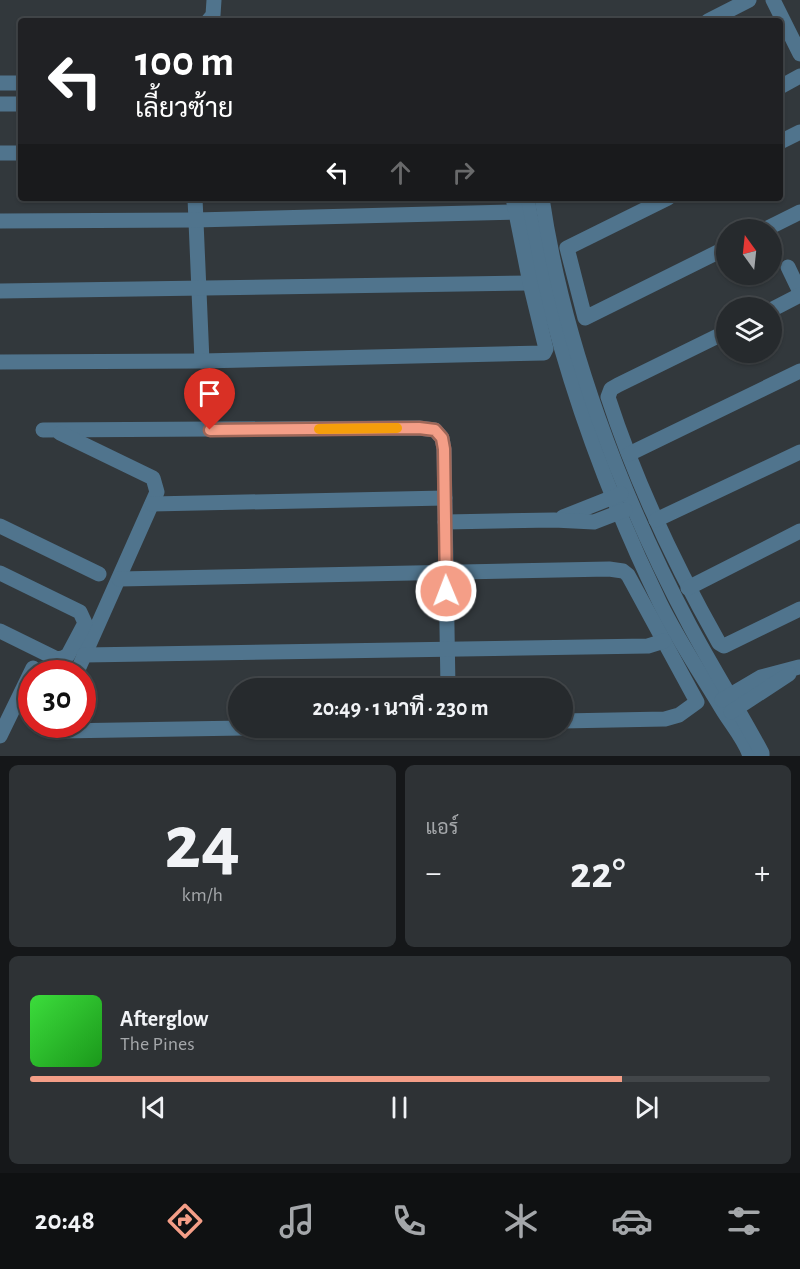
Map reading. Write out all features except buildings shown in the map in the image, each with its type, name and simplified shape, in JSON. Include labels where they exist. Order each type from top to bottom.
[{"type":"street","points":[[210,18],[213,15],[213,0]]},
{"type":"street","points":[[714,18],[749,0]]},
{"type":"street","points":[[773,0],[782,18]]},
{"type":"street","points":[[783,20],[800,54]]},
{"type":"street","points":[[783,85],[800,76]]},
{"type":"street","points":[[0,83],[18,83]]},
{"type":"street","points":[[0,104],[18,104]]},
{"type":"street","points":[[783,140],[800,132]]},
{"type":"street","points":[[0,153],[18,153]]},
{"type":"street","points":[[195,201],[202,361]]},
{"type":"street","points":[[0,221],[195,220],[531,201]]},
{"type":"street","points":[[0,362],[202,361],[544,353],[546,350],[530,283],[531,201]]},
{"type":"street","points":[[531,201],[564,307],[580,410],[615,505],[661,604],[762,756]]},
{"type":"street","points":[[662,201],[567,249],[585,318],[716,253]]},
{"type":"street","points":[[782,221],[800,212]]},
{"type":"street","points":[[782,304],[800,294],[788,267]]},
{"type":"street","points":[[0,291],[530,283]]},
{"type":"street","points":[[716,337],[618,385],[608,393],[610,404],[656,520],[688,588],[719,643],[724,646],[800,609]]},
{"type":"street","points":[[571,357],[597,413],[633,506],[750,756]]},
{"type":"street","points":[[629,454],[800,371]]},
{"type":"street","points":[[82,660],[158,492],[153,478],[50,431],[407,428],[435,430],[442,438],[448,678]]},
{"type":"street","points":[[656,520],[800,452]]},
{"type":"street","points":[[445,522],[554,520],[594,522],[628,491]]},
{"type":"street","points":[[152,504],[445,498]]},
{"type":"street","points":[[615,505],[633,506]]},
{"type":"street","points":[[0,526],[99,574]]},
{"type":"street","points":[[688,588],[800,531]]},
{"type":"street","points":[[119,579],[609,569],[623,571],[628,575],[697,702],[679,715],[665,719],[573,721]]},
{"type":"street","points":[[0,573],[80,612],[84,623],[68,655],[57,659],[0,631]]},
{"type":"street","points":[[84,655],[648,646],[664,641]]},
{"type":"street","points":[[728,705],[761,677],[799,667]]},
{"type":"street","points":[[0,736],[18,699]]},
{"type":"street","points":[[96,730],[228,728]]},
{"type":"slow traffic","points":[[319,429],[397,428]]},
{"type":"route","points":[[210,430],[419,428],[435,430],[442,438],[444,449],[446,591]]}]
